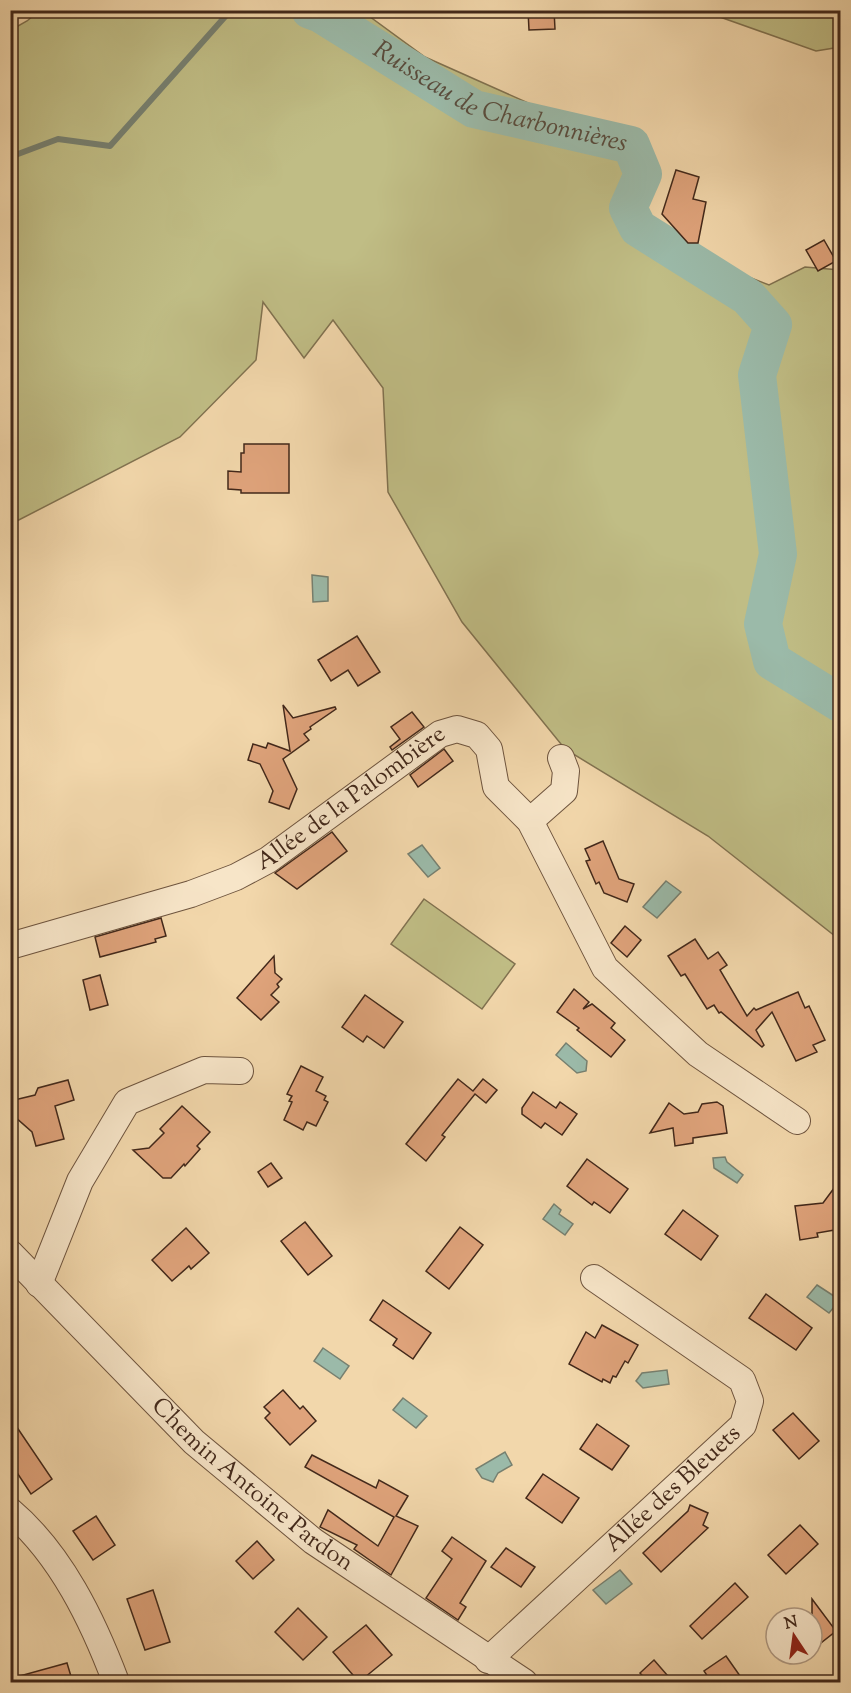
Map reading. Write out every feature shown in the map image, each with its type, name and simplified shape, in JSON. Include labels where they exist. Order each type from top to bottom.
[{"type":"street","name":"Allée de la Palombière","points":[[10,946],[190,894],[236,877],[268,860],[440,734],[457,729],[477,735],[489,749],[496,787],[530,821],[605,968],[698,1054],[797,1121]]},
{"type":"street","points":[[530,821],[564,791],[566,771],[561,758]]},
{"type":"street","points":[[39,1284],[80,1181],[127,1102],[204,1070],[240,1071]]},
{"type":"street","name":"Chemin Antoine Pardon","points":[[10,1253],[194,1442],[313,1540],[524,1683]]},
{"type":"street","name":"Allée des Bleuets","points":[[488,1660],[743,1425],[750,1401],[742,1380],[594,1278]]},
{"type":"street","points":[[10,1511],[28,1526],[61,1570],[88,1618],[116,1683]]},
{"type":"shaded area","points":[[39,11],[362,11],[425,57],[580,126],[629,145],[632,200],[640,234],[769,285],[805,267],[840,270],[840,940],[708,836],[565,749],[462,622],[388,492],[383,388],[333,320],[304,358],[263,302],[256,360],[180,437],[11,524],[11,30]]},
{"type":"shaded area","points":[[703,11],[840,11],[840,47],[816,51]]},
{"type":"shaded area","points":[[312,575],[328,577],[328,601],[313,602]]},
{"type":"shaded area","points":[[422,845],[440,868],[428,877],[408,854]]},
{"type":"shaded area","points":[[666,881],[681,892],[657,918],[643,907]]},
{"type":"shaded area","points":[[424,899],[515,964],[482,1009],[391,944]]},
{"type":"shaded area","points":[[566,1043],[587,1061],[586,1071],[577,1073],[556,1055]]},
{"type":"shaded area","points":[[725,1157],[727,1162],[743,1175],[737,1183],[714,1168],[713,1158]]},
{"type":"shaded area","points":[[554,1204],[561,1210],[559,1214],[573,1224],[565,1235],[543,1219]]},
{"type":"shaded area","points":[[817,1285],[840,1300],[829,1313],[807,1297]]},
{"type":"shaded area","points":[[323,1348],[349,1366],[340,1379],[314,1361]]},
{"type":"shaded area","points":[[667,1370],[669,1384],[643,1388],[636,1381],[642,1373]]},
{"type":"shaded area","points":[[403,1398],[427,1416],[416,1428],[393,1410]]},
{"type":"shaded area","points":[[505,1452],[512,1465],[498,1473],[493,1482],[482,1478],[476,1469]]},
{"type":"shaded area","points":[[620,1570],[632,1584],[606,1604],[593,1590]]},
{"type":"building","points":[[528,10],[554,10],[555,29],[529,30]]},
{"type":"building","points":[[676,170],[699,177],[693,199],[706,202],[698,243],[688,243],[662,214]]},
{"type":"building","points":[[824,240],[836,261],[818,271],[806,250]]},
{"type":"building","points":[[244,444],[289,444],[289,493],[241,493],[241,490],[228,489],[228,471],[241,472],[241,453],[244,453]]},
{"type":"building","points":[[357,636],[380,672],[358,686],[348,670],[331,681],[318,660]]},
{"type":"building","points":[[283,705],[293,718],[335,707],[336,709],[310,727],[311,729],[304,734],[309,740],[283,759],[297,789],[289,809],[269,802],[273,791],[260,764],[248,760],[253,744],[266,748],[268,743],[290,751]]},
{"type":"building","points":[[412,712],[424,727],[392,750],[390,747],[400,739],[391,727]]},
{"type":"building","points":[[444,749],[453,761],[418,787],[410,775]]},
{"type":"building","points":[[332,832],[347,851],[297,889],[275,873]]},
{"type":"building","points":[[603,841],[619,879],[634,884],[627,902],[604,893],[599,882],[596,884],[586,861],[590,860],[585,849]]},
{"type":"building","points":[[161,918],[166,936],[155,939],[156,942],[100,957],[95,937]]},
{"type":"building","points":[[625,926],[641,940],[627,957],[611,943]]},
{"type":"building","points":[[695,939],[708,959],[718,952],[727,965],[720,970],[747,1016],[754,1008],[756,1010],[798,992],[805,1008],[809,1006],[825,1040],[813,1045],[817,1052],[796,1061],[772,1012],[756,1030],[764,1045],[762,1047],[721,1012],[719,1013],[714,1005],[707,1009],[685,974],[681,976],[668,956]]},
{"type":"building","points":[[274,956],[275,973],[282,979],[277,984],[279,987],[271,995],[279,1002],[261,1020],[237,998]]},
{"type":"building","points":[[100,975],[108,1005],[90,1010],[83,980]]},
{"type":"building","points":[[574,989],[589,1002],[583,1009],[592,1004],[615,1023],[611,1028],[625,1040],[611,1057],[557,1012]]},
{"type":"building","points":[[365,995],[403,1022],[384,1048],[367,1036],[363,1042],[342,1027]]},
{"type":"building","points":[[301,1066],[323,1077],[316,1091],[326,1096],[324,1100],[328,1102],[316,1126],[307,1122],[303,1130],[284,1120],[292,1102],[289,1101],[292,1096],[287,1094]]},
{"type":"building","points":[[458,1079],[473,1091],[483,1079],[497,1090],[486,1103],[475,1094],[442,1135],[445,1137],[426,1161],[406,1144]]},
{"type":"building","points":[[68,1080],[74,1100],[55,1106],[64,1139],[36,1146],[32,1132],[14,1116],[10,1101],[35,1095],[38,1088]]},
{"type":"building","points":[[533,1092],[556,1108],[560,1102],[577,1114],[562,1135],[545,1123],[541,1128],[522,1114],[522,1108]]},
{"type":"building","points":[[717,1102],[723,1106],[727,1133],[693,1138],[693,1143],[675,1146],[673,1128],[650,1133],[669,1103],[684,1114],[698,1112],[702,1104]]},
{"type":"building","points":[[182,1106],[210,1132],[197,1146],[200,1149],[185,1166],[184,1164],[171,1178],[163,1178],[133,1150],[149,1148],[164,1133],[160,1129]]},
{"type":"building","points":[[587,1159],[628,1189],[610,1213],[594,1202],[592,1205],[567,1186]]},
{"type":"building","points":[[271,1163],[282,1178],[268,1187],[258,1172]]},
{"type":"building","points":[[840,1180],[840,1229],[817,1233],[818,1237],[800,1240],[795,1206],[823,1203]]},
{"type":"building","points":[[683,1210],[718,1236],[701,1260],[665,1234]]},
{"type":"building","points":[[305,1222],[332,1256],[308,1275],[281,1241]]},
{"type":"building","points":[[460,1227],[483,1245],[449,1289],[426,1271]]},
{"type":"building","points":[[186,1228],[209,1253],[191,1269],[189,1266],[172,1281],[152,1260]]},
{"type":"building","points":[[766,1294],[812,1328],[796,1350],[749,1318]]},
{"type":"building","points":[[383,1300],[431,1333],[413,1359],[393,1345],[397,1339],[370,1320]]},
{"type":"building","points":[[602,1325],[638,1345],[628,1363],[625,1361],[610,1383],[603,1379],[602,1382],[569,1364],[586,1332],[595,1338]]},
{"type":"building","points":[[283,1390],[300,1409],[303,1406],[316,1421],[290,1445],[265,1418],[270,1413],[264,1407]]},
{"type":"building","points":[[793,1413],[819,1441],[799,1459],[773,1430]]},
{"type":"building","points":[[10,1417],[52,1479],[31,1494],[10,1462]]},
{"type":"building","points":[[597,1424],[629,1446],[612,1470],[580,1449]]},
{"type":"building","points":[[312,1455],[376,1488],[379,1480],[408,1496],[396,1516],[418,1526],[391,1575],[354,1549],[357,1545],[320,1527],[328,1510],[378,1546],[394,1517],[305,1467]]},
{"type":"building","points":[[543,1474],[579,1498],[562,1523],[526,1498]]},
{"type":"building","points":[[690,1505],[708,1513],[703,1525],[708,1528],[661,1572],[643,1553],[688,1511]]},
{"type":"building","points":[[96,1516],[115,1545],[93,1560],[73,1531]]},
{"type":"building","points":[[800,1525],[818,1544],[786,1574],[768,1555]]},
{"type":"building","points":[[452,1537],[486,1561],[460,1603],[466,1607],[458,1620],[426,1598],[452,1559],[442,1551]]},
{"type":"building","points":[[257,1541],[274,1560],[253,1579],[236,1561]]},
{"type":"building","points":[[506,1548],[535,1567],[521,1587],[491,1567]]},
{"type":"building","points":[[735,1583],[748,1597],[702,1639],[690,1626]]},
{"type":"building","points":[[153,1590],[170,1642],[145,1650],[127,1599]]},
{"type":"building","points":[[298,1608],[327,1637],[303,1660],[275,1632]]},
{"type":"building","points":[[824,1615],[836,1631],[824,1640]]},
{"type":"building","points":[[366,1625],[392,1655],[359,1682],[333,1652]]},
{"type":"building","points":[[726,1656],[745,1683],[712,1683],[704,1671]]},
{"type":"building","points":[[654,1660],[674,1683],[649,1683],[640,1673]]},
{"type":"building","points":[[67,1663],[73,1683],[17,1683],[16,1677]]},
{"type":"waterway","points":[[10,157],[58,139],[110,146],[231,10]]},
{"type":"waterway","name":"Ruisseau de Charbonnières","points":[[310,10],[321,14],[474,109],[631,145],[643,174],[628,208],[638,228],[748,297],[773,325],[757,375],[778,554],[763,624],[772,661],[840,703]]}]
